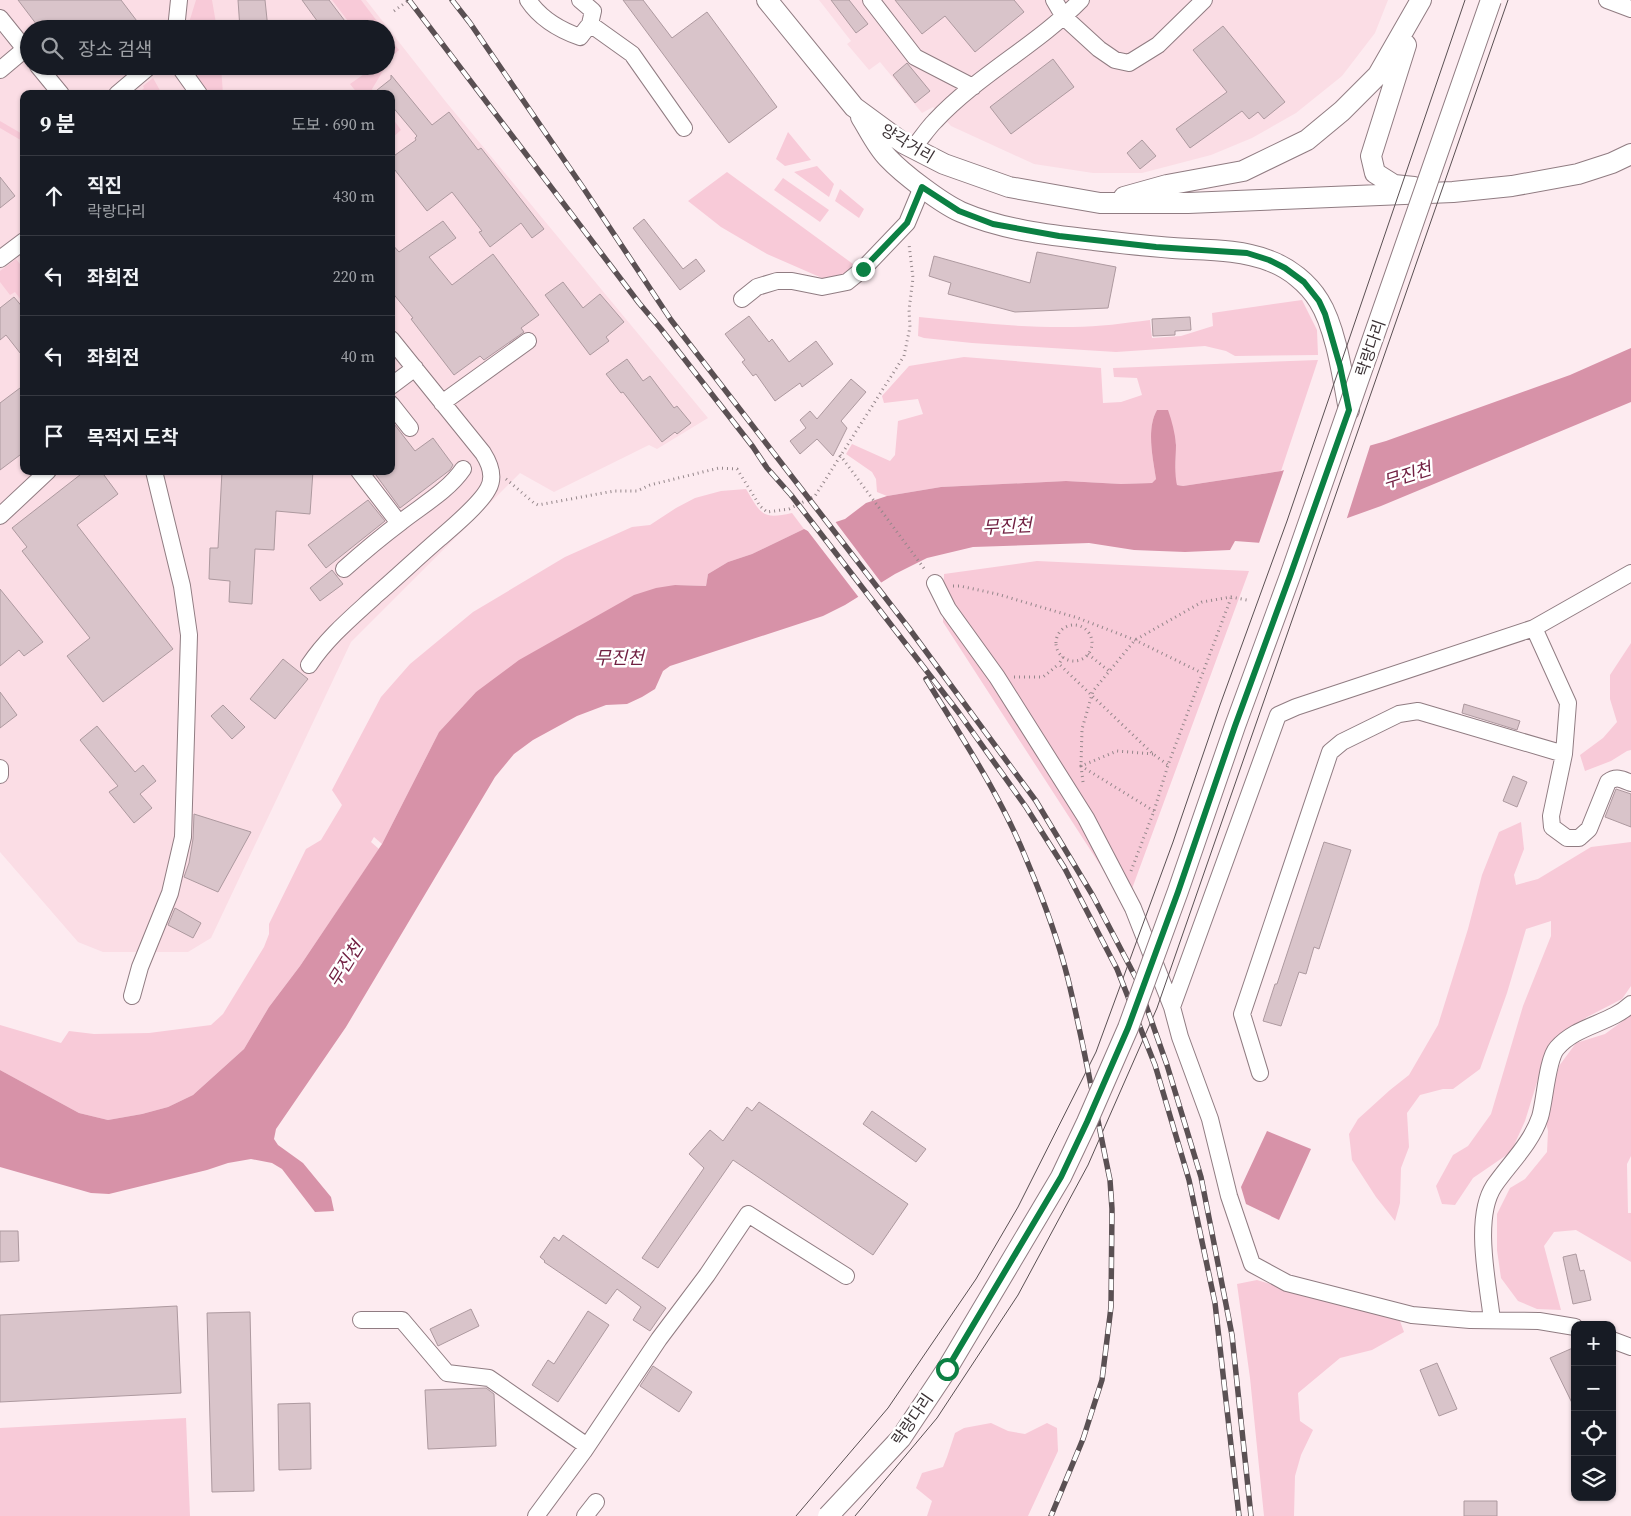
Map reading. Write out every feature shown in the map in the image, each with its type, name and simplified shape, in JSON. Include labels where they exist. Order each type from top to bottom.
[{"type":"main road","name":"양각거리","points":[[767,0],[854,107],[903,143],[944,164],[1009,187],[1100,203],[1188,204],[1453,192]]},
{"type":"main road","points":[[1421,0],[1371,156],[1375,173],[1394,185],[1453,192],[1512,186],[1578,174],[1612,163],[1631,154]]},
{"type":"main road","points":[[1100,203],[1167,185],[1243,171],[1307,140],[1342,111],[1378,76],[1421,0]]},
{"type":"main road","name":"락랑다리","points":[[828,1516],[901,1438],[947,1369],[1061,1177],[1087,1122],[1128,1028],[1178,892],[1232,735],[1349,410],[1491,0]]},
{"type":"main road","points":[[854,107],[887,158],[927,190],[959,211],[993,224],[1059,236],[1156,247],[1247,253],[1269,260],[1285,268],[1304,282],[1319,301],[1325,314],[1338,358],[1349,410]]},
{"type":"street","points":[[177,20],[179,0]]},
{"type":"street","points":[[528,0],[534,10],[562,30],[580,37],[590,24],[593,11],[580,0]]},
{"type":"street","points":[[871,0],[915,57],[972,87]]},
{"type":"street","points":[[1054,0],[1064,17],[1099,49],[1115,60],[1129,63],[1158,45],[1204,0]]},
{"type":"street","points":[[914,148],[935,121],[972,87],[1064,17],[1081,0]]},
{"type":"street","points":[[1607,0],[1631,8]]},
{"type":"street","points":[[0,18],[20,43]]},
{"type":"street","points":[[590,24],[632,54],[684,128]]},
{"type":"street","points":[[0,70],[20,57]]},
{"type":"street","points":[[45,75],[58,90]]},
{"type":"street","points":[[122,90],[139,75]]},
{"type":"street","points":[[185,75],[196,90]]},
{"type":"street","points":[[742,299],[757,287],[777,281],[792,281],[822,288],[847,282],[863,269],[907,223],[927,190]]},
{"type":"street","points":[[0,259],[20,244]]},
{"type":"street","points":[[442,403],[528,341]]},
{"type":"street","points":[[309,665],[322,645],[447,532],[481,499],[489,488],[490,464],[484,453],[395,344]]},
{"type":"street","points":[[395,383],[415,368]]},
{"type":"street","points":[[395,409],[410,428]]},
{"type":"street","points":[[344,569],[399,523],[439,493],[458,477],[463,469]]},
{"type":"street","points":[[0,516],[44,475]]},
{"type":"street","points":[[132,996],[140,967],[170,893],[183,837],[189,635],[182,586],[155,475]]},
{"type":"street","points":[[362,475],[399,523]]},
{"type":"street","points":[[1172,1007],[1278,715],[1296,707],[1534,628],[1631,573]]},
{"type":"street","points":[[936,585],[948,609],[997,677],[1086,818],[1124,889],[1172,1007],[1180,1037],[1210,1119],[1229,1196],[1252,1264],[1287,1283],[1412,1315],[1470,1320],[1539,1321],[1571,1326]]},
{"type":"street","points":[[1534,628],[1568,703],[1564,754],[1551,816],[1552,827],[1567,838],[1579,838],[1589,829],[1608,782],[1613,778],[1620,778],[1631,783]]},
{"type":"street","points":[[1260,1073],[1242,1014],[1330,752],[1342,742],[1399,714],[1418,711],[1564,754]]},
{"type":"street","points":[[0,768],[0,775]]},
{"type":"street","points":[[1492,1320],[1483,1237],[1484,1213],[1493,1188],[1531,1137],[1540,1117],[1555,1050],[1571,1034],[1623,1012],[1631,1004]]},
{"type":"street","points":[[536,1516],[587,1446],[659,1339],[707,1275],[748,1214],[846,1276]]},
{"type":"street","points":[[361,1320],[402,1320],[447,1373],[489,1378],[587,1446]]},
{"type":"street","points":[[1616,1341],[1631,1347]]},
{"type":"street","points":[[585,1516],[596,1502]]},
{"type":"path","points":[[394,11],[409,0]]},
{"type":"path","points":[[491,476],[507,479],[538,505],[614,491],[637,491],[650,485],[719,468],[737,469],[760,506],[767,512],[789,509],[815,496],[904,356],[910,327],[909,310],[913,278],[907,223]]},
{"type":"path","points":[[841,456],[936,585],[960,586],[997,594],[1078,618],[1136,640],[1202,673]]},
{"type":"path","points":[[1124,889],[1231,597]]},
{"type":"path","points":[[1083,783],[1081,766],[1082,729],[1092,694],[1136,640],[1202,602],[1231,597],[1247,600]]},
{"type":"path","points":[[1073,625],[1085,629],[1091,639],[1088,654],[1074,661],[1063,657],[1059,652],[1056,641],[1062,630],[1073,625]]},
{"type":"path","points":[[1088,654],[1109,671]]},
{"type":"path","points":[[997,677],[1043,677],[1059,664],[1063,657]]},
{"type":"path","points":[[1059,664],[1153,754],[1168,765]]},
{"type":"path","points":[[1081,766],[1118,751],[1153,754]]},
{"type":"path","points":[[1081,766],[1154,811]]},
{"type":"shaded area","points":[[0,0],[366,0],[382,20],[20,20],[20,75],[395,75],[395,37],[446,102],[708,418],[657,449],[649,445],[554,492],[520,473],[351,642],[211,938],[188,952],[103,952],[78,942],[0,852]]},
{"type":"shaded area","points":[[196,0],[212,0],[215,20],[190,20]]},
{"type":"shaded area","points":[[332,0],[361,0],[376,20],[347,20]]},
{"type":"shaded area","points":[[819,0],[1388,0],[1375,33],[1342,76],[1296,113],[1252,138],[1211,155],[1142,173],[1093,173],[1034,164],[951,126],[933,107],[922,113],[880,62],[869,70],[847,44],[851,41]]},
{"type":"shaded area","points":[[395,45],[399,50],[395,53]]},
{"type":"shaded area","points":[[194,75],[222,75],[223,90],[204,90]]},
{"type":"shaded area","points":[[363,75],[381,75],[373,90],[355,90],[350,84]]},
{"type":"shaded area","points":[[153,78],[160,90],[142,90],[143,86]]},
{"type":"shaded area","points":[[0,121],[20,133],[20,140],[0,128]]},
{"type":"shaded area","points":[[395,122],[401,130],[395,135]]},
{"type":"shaded area","points":[[788,132],[811,160],[785,166],[776,159]]},
{"type":"shaded area","points":[[817,166],[834,184],[829,197],[794,172]]},
{"type":"shaded area","points":[[727,172],[853,264],[846,276],[822,278],[767,254],[721,227],[688,201]]},
{"type":"shaded area","points":[[783,178],[829,210],[820,222],[774,190]]},
{"type":"shaded area","points":[[840,189],[864,209],[859,218],[835,201]]},
{"type":"shaded area","points":[[16,259],[20,264],[20,299],[15,292],[10,295],[0,282],[0,271]]},
{"type":"shaded area","points":[[1302,300],[1317,330],[1318,355],[1235,356],[1226,351],[1205,346],[1116,352],[972,343],[918,336],[919,317],[1034,327],[1112,325],[1150,320],[1152,338],[1181,336],[1213,326],[1212,313]]},
{"type":"shaded area","points":[[964,357],[1101,368],[1103,403],[1121,402],[1142,395],[1137,378],[1114,377],[1113,368],[1318,360],[1281,471],[1183,486],[1177,485],[1175,476],[1176,444],[1167,410],[1157,410],[1151,435],[1156,479],[1152,483],[1121,484],[1066,481],[941,487],[887,496],[877,492],[876,479],[872,472],[846,454],[852,444],[890,461],[895,455],[898,421],[923,414],[918,399],[884,403],[882,396],[909,366]]},
{"type":"shaded area","points":[[746,489],[763,513],[774,516],[792,513],[804,529],[752,554],[728,562],[708,574],[706,586],[675,585],[476,692],[439,732],[382,844],[374,837],[371,842],[379,849],[300,966],[269,1007],[244,1049],[193,1095],[168,1107],[108,1120],[79,1113],[0,1070],[0,1025],[61,1043],[69,1031],[94,1034],[149,1033],[211,1025],[223,1014],[264,947],[269,934],[269,924],[306,849],[321,840],[342,805],[332,790],[381,697],[410,664],[473,612],[565,557],[632,527],[650,525],[695,498],[721,491]]},
{"type":"shaded area","points":[[1037,561],[1249,571],[1126,905],[943,622],[944,574]]},
{"type":"shaded area","points":[[1631,643],[1631,750],[1611,761],[1585,771],[1580,755],[1603,738],[1617,722],[1610,699],[1610,675]]},
{"type":"shaded area","points":[[1521,822],[1524,849],[1514,875],[1516,885],[1538,879],[1591,847],[1631,842],[1631,986],[1622,999],[1587,1017],[1562,1034],[1547,1050],[1525,1121],[1511,1152],[1473,1178],[1455,1205],[1442,1204],[1436,1186],[1453,1155],[1468,1146],[1491,1114],[1523,1006],[1551,936],[1551,921],[1526,929],[1507,993],[1480,1069],[1453,1089],[1443,1089],[1420,1095],[1407,1113],[1409,1147],[1401,1168],[1400,1203],[1395,1221],[1376,1197],[1352,1160],[1349,1134],[1358,1119],[1409,1075],[1438,1025],[1468,929],[1482,875],[1499,832]]},
{"type":"shaded area","points":[[1631,1015],[1631,1156],[1627,1164],[1628,1213],[1631,1213],[1631,1262],[1576,1230],[1554,1232],[1544,1246],[1561,1310],[1537,1309],[1518,1301],[1501,1278],[1497,1250],[1497,1214],[1510,1188],[1525,1179],[1547,1152],[1548,1131],[1545,1118],[1559,1066],[1576,1043],[1605,1034]]},
{"type":"shaded area","points":[[1257,1280],[1400,1321],[1404,1332],[1372,1350],[1340,1358],[1298,1393],[1300,1421],[1313,1430],[1301,1455],[1295,1476],[1294,1516],[1264,1516],[1250,1378],[1237,1284]]},
{"type":"shaded area","points":[[186,1418],[190,1516],[0,1516],[0,1428]]},
{"type":"shaded area","points":[[991,1423],[1008,1431],[1025,1434],[1047,1423],[1057,1428],[1058,1451],[1028,1516],[927,1516],[932,1501],[916,1488],[922,1473],[943,1467],[955,1433],[964,1428]]},
{"type":"water","name":"무진천","points":[[1631,348],[1631,402],[1381,506],[1275,544],[1235,541],[1230,550],[1185,552],[1134,550],[1089,543],[973,547],[927,558],[895,574],[845,605],[823,616],[670,666],[663,671],[655,689],[642,697],[627,704],[606,705],[577,716],[533,740],[514,754],[495,777],[346,1027],[276,1129],[274,1139],[278,1145],[303,1163],[331,1197],[334,1211],[315,1212],[282,1169],[272,1163],[251,1159],[228,1163],[109,1194],[91,1193],[0,1167],[0,1070],[79,1113],[108,1120],[168,1107],[193,1095],[244,1049],[269,1007],[300,966],[382,844],[439,732],[476,692],[519,660],[634,595],[656,588],[675,585],[706,586],[708,574],[728,562],[752,554],[804,529],[808,531],[845,519],[866,503],[887,496],[941,487],[1066,481],[1121,484],[1152,483],[1156,479],[1151,435],[1157,410],[1168,410],[1176,441],[1175,470],[1177,485],[1183,486],[1281,471],[1386,441],[1570,375]]},
{"type":"water","points":[[1267,1131],[1311,1149],[1279,1220],[1246,1204],[1241,1187]]},
{"type":"pier","points":[[1371,443],[1346,521],[1276,547],[1258,546],[1285,467]]},
{"type":"pier","points":[[834,520],[883,585],[860,599],[804,526],[809,528]]},
{"type":"building","points":[[18,0],[121,0],[136,20],[33,20]]},
{"type":"building","points":[[238,0],[265,0],[267,20],[239,20]]},
{"type":"building","points":[[302,0],[329,0],[344,20],[316,20]]},
{"type":"building","points":[[623,0],[643,0],[672,38],[707,12],[777,107],[729,143]]},
{"type":"building","points":[[831,0],[849,0],[868,24],[856,33]]},
{"type":"building","points":[[895,0],[1014,0],[1024,12],[975,52],[945,16],[922,34]]},
{"type":"building","points":[[1223,26],[1285,102],[1264,119],[1258,112],[1249,119],[1242,111],[1190,148],[1176,129],[1227,92],[1193,50]]},
{"type":"building","points":[[1053,59],[1074,87],[1011,134],[990,107]]},
{"type":"building","points":[[907,63],[930,91],[915,103],[893,75]]},
{"type":"building","points":[[391,75],[432,125],[449,112],[478,150],[481,148],[544,229],[532,238],[521,223],[490,247],[479,232],[482,231],[452,192],[427,211],[395,170],[395,155],[416,140],[417,136],[395,110],[395,90],[377,90],[391,79]]},
{"type":"building","points":[[1142,140],[1156,156],[1140,169],[1127,153]]},
{"type":"building","points":[[0,177],[15,196],[0,208]]},
{"type":"building","points":[[644,219],[683,269],[696,259],[705,271],[680,290],[633,228]]},
{"type":"building","points":[[443,221],[456,238],[429,257],[452,285],[493,254],[539,315],[521,328],[524,332],[484,360],[480,356],[454,375],[395,296],[395,248],[399,252]]},
{"type":"building","points":[[1037,252],[1116,267],[1108,308],[1015,312],[948,294],[951,283],[929,276],[934,256],[1030,283]]},
{"type":"building","points":[[563,282],[583,308],[600,294],[624,322],[606,337],[609,341],[590,355],[545,295]]},
{"type":"building","points":[[14,297],[20,304],[20,353],[6,335],[0,340],[0,308]]},
{"type":"building","points":[[749,316],[769,342],[772,339],[789,362],[816,341],[833,364],[802,387],[800,383],[775,401],[756,374],[753,376],[742,362],[745,360],[725,334]]},
{"type":"building","points":[[1190,317],[1191,330],[1175,331],[1175,335],[1153,336],[1152,319]]},
{"type":"building","points":[[627,359],[643,381],[650,376],[674,408],[677,406],[691,423],[677,434],[675,432],[662,442],[623,392],[621,393],[606,374]]},
{"type":"building","points":[[851,379],[866,392],[841,421],[847,428],[833,456],[817,439],[800,454],[790,441],[806,428],[800,420],[810,411],[817,419]]},
{"type":"building","points":[[20,388],[20,455],[0,470],[0,403]]},
{"type":"building","points":[[395,425],[415,451],[433,438],[453,465],[450,470],[400,508],[376,475],[395,475]]},
{"type":"building","points":[[80,475],[104,475],[118,494],[77,525],[173,649],[103,702],[67,656],[90,638],[22,551],[27,547],[12,528]]},
{"type":"building","points":[[222,475],[313,475],[310,514],[276,511],[274,550],[255,549],[252,604],[229,602],[230,581],[209,579],[210,548],[218,548]]},
{"type":"building","points":[[368,500],[385,521],[326,568],[308,545]]},
{"type":"building","points":[[332,570],[343,584],[320,601],[310,588]]},
{"type":"building","points":[[0,589],[43,642],[24,656],[19,650],[0,666]]},
{"type":"building","points":[[283,659],[308,679],[275,719],[250,699]]},
{"type":"building","points":[[0,692],[17,715],[0,728]]},
{"type":"building","points":[[1464,704],[1520,721],[1517,730],[1462,713]]},
{"type":"building","points":[[223,705],[245,727],[232,739],[211,716]]},
{"type":"building","points":[[97,726],[135,772],[143,765],[156,781],[140,794],[152,808],[134,823],[109,792],[118,786],[80,740]]},
{"type":"building","points":[[1513,776],[1527,782],[1517,807],[1503,801]]},
{"type":"building","points":[[1616,789],[1631,794],[1631,827],[1605,817]]},
{"type":"building","points":[[194,814],[251,832],[218,892],[184,877],[189,863],[193,839]]},
{"type":"building","points":[[1324,842],[1351,850],[1319,949],[1314,947],[1306,974],[1299,972],[1281,1026],[1263,1021],[1275,984],[1277,984]]},
{"type":"building","points":[[175,908],[201,923],[193,938],[168,925]]},
{"type":"building","points":[[759,1102],[908,1204],[873,1255],[733,1160],[658,1268],[642,1258],[704,1168],[689,1154],[710,1130],[723,1141],[747,1107],[752,1111]]},
{"type":"building","points":[[872,1111],[926,1149],[916,1162],[863,1124]]},
{"type":"building","points":[[0,1231],[18,1231],[19,1261],[0,1262]]},
{"type":"building","points":[[563,1235],[666,1308],[650,1331],[633,1320],[641,1307],[617,1289],[606,1304],[544,1262],[540,1257],[554,1237],[559,1241]]},
{"type":"building","points":[[1576,1254],[1580,1271],[1584,1270],[1591,1300],[1573,1304],[1563,1257]]},
{"type":"building","points":[[177,1306],[181,1393],[0,1402],[0,1315]]},
{"type":"building","points":[[471,1309],[479,1326],[438,1346],[430,1329]]},
{"type":"building","points":[[588,1311],[609,1325],[558,1402],[532,1385],[548,1360],[554,1364]]},
{"type":"building","points":[[250,1312],[254,1491],[212,1492],[207,1313]]},
{"type":"building","points":[[1571,1349],[1571,1401],[1550,1358]]},
{"type":"building","points":[[1437,1363],[1457,1409],[1439,1416],[1420,1370]]},
{"type":"building","points":[[653,1366],[692,1392],[679,1412],[640,1386]]},
{"type":"building","points":[[486,1388],[494,1394],[496,1446],[428,1449],[425,1390]]},
{"type":"building","points":[[310,1403],[311,1469],[279,1470],[278,1404]]},
{"type":"building","points":[[1464,1501],[1497,1501],[1497,1516],[1464,1516]]},
{"type":"tram line","points":[[796,1516],[888,1408],[976,1279],[1018,1207],[1096,1052],[1287,521],[1465,0]]},
{"type":"tram line","points":[[855,1516],[937,1418],[1018,1295],[1088,1165],[1157,1008],[1508,0]]},
{"type":"railway","points":[[409,0],[639,303],[753,447],[767,468],[791,495],[959,713],[1026,807],[1064,867],[1117,969],[1155,1065],[1189,1180],[1215,1303],[1239,1516]]},
{"type":"railway","points":[[452,0],[470,23],[584,189],[671,320],[908,627],[1036,801],[1093,896],[1137,980],[1167,1065],[1201,1177],[1232,1335],[1251,1516]]},
{"type":"railway","points":[[926,679],[993,790],[1017,837],[1044,904],[1060,949],[1068,979],[1110,1180],[1112,1209],[1111,1307],[1102,1380],[1083,1439],[1051,1516]]},
{"type":"route","points":[[863,269],[907,223],[922,187],[959,211],[993,224],[1059,236],[1156,247],[1247,253],[1269,260],[1285,268],[1304,282],[1319,301],[1334,342],[1349,410],[1128,1028],[1061,1177],[947,1369]]}]
